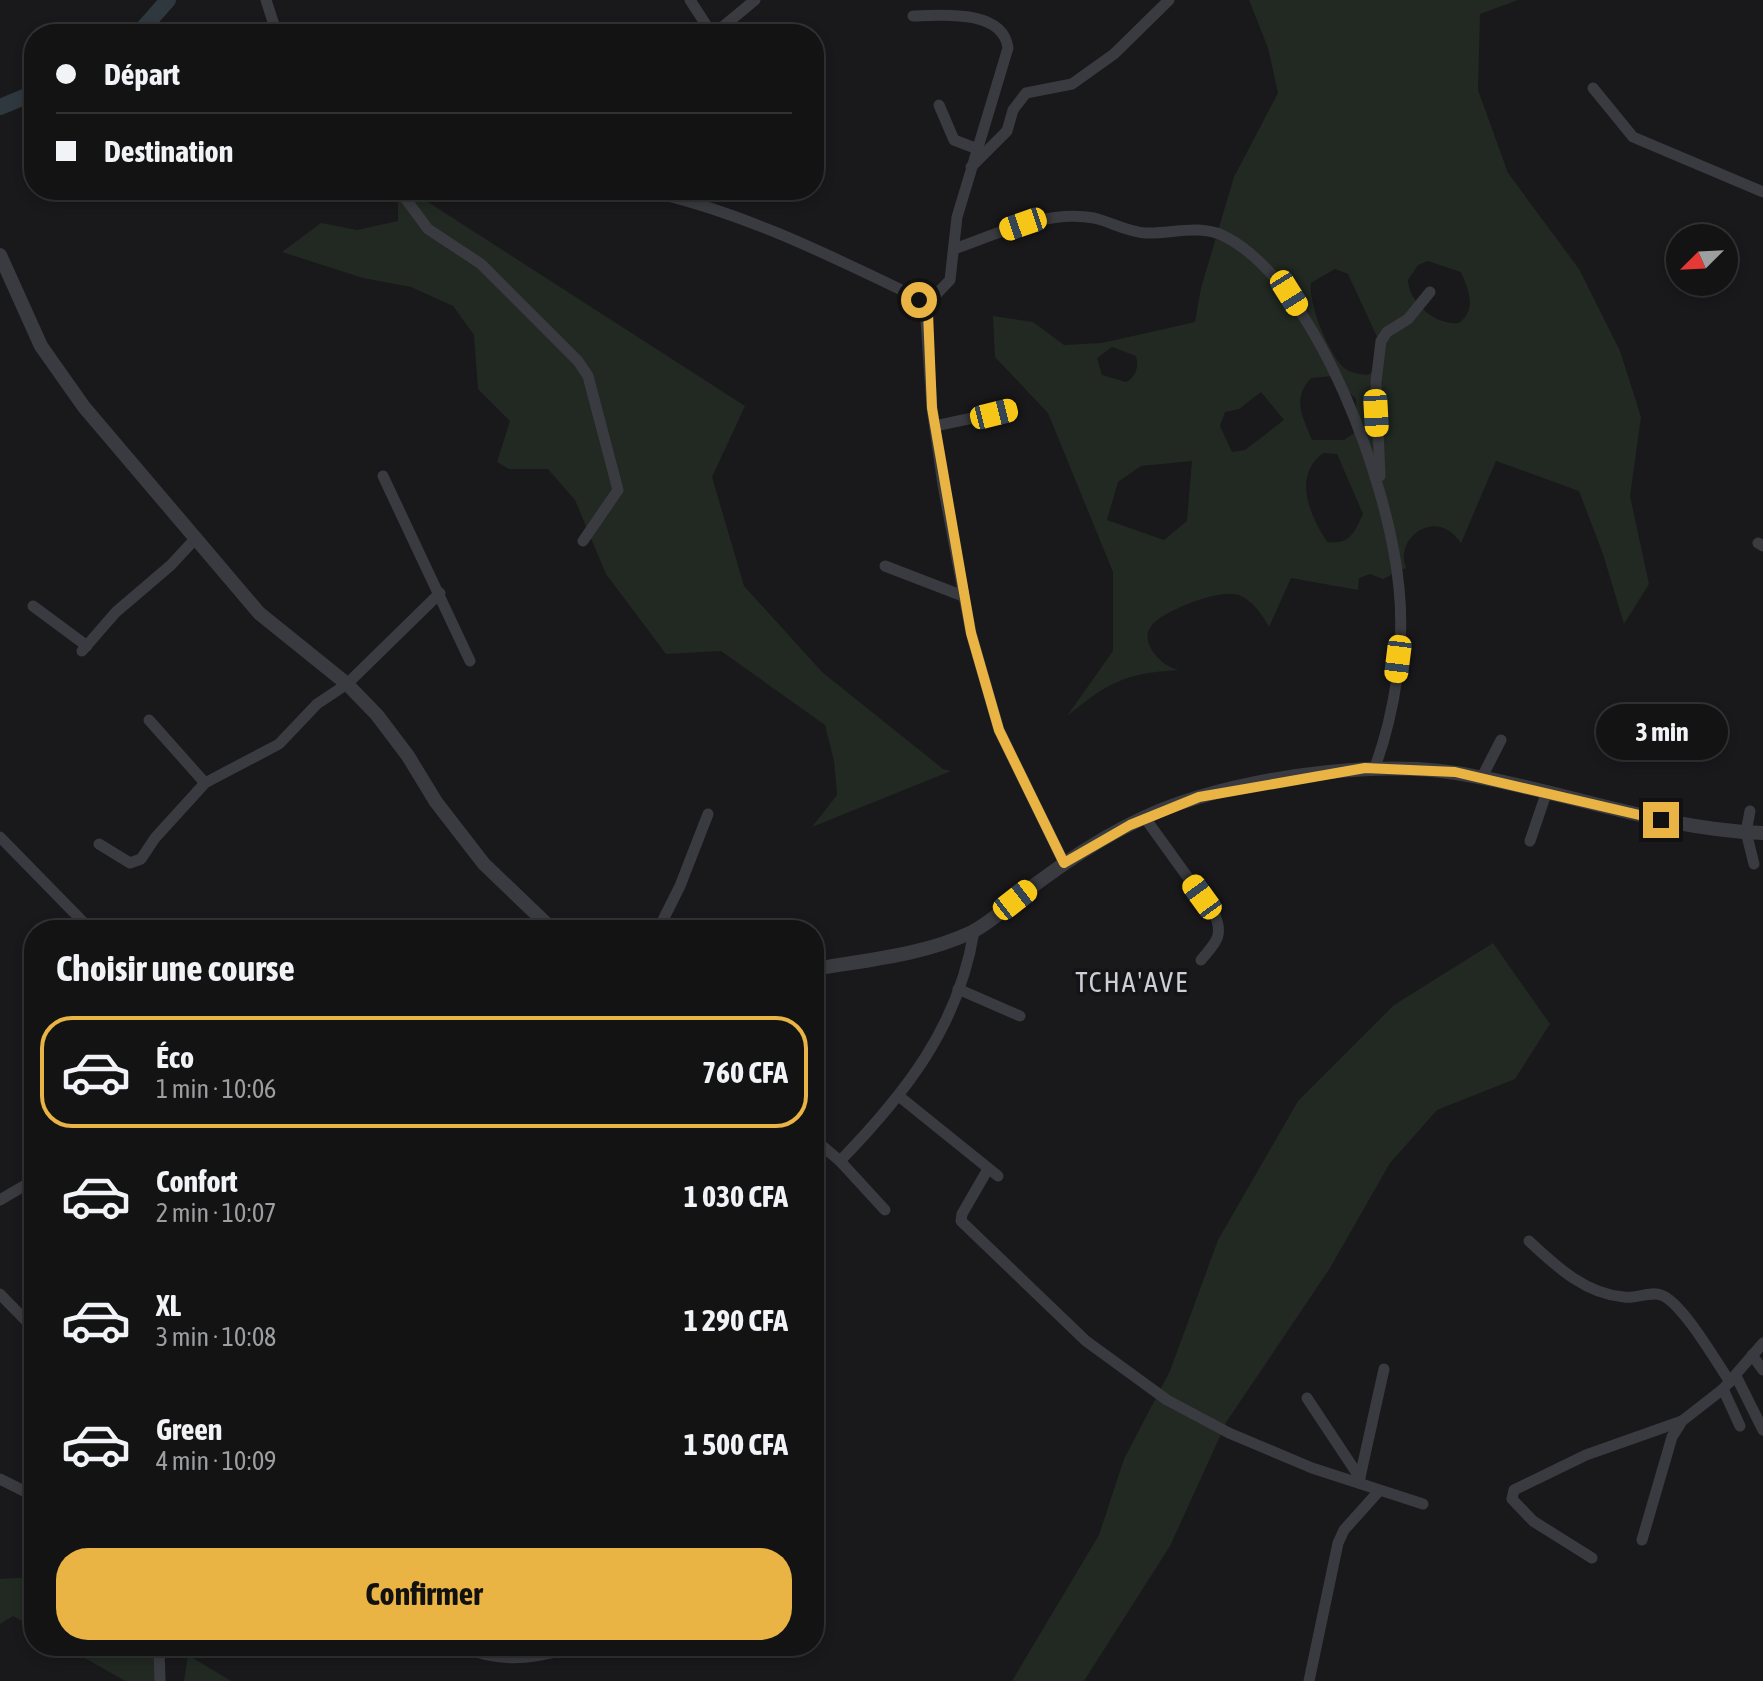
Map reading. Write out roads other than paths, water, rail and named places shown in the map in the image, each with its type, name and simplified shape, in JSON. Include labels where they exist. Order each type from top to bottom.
[{"type":"street","points":[[266,0],[274,24]]},
{"type":"street","points":[[690,0],[706,24]]},
{"type":"street","points":[[725,24],[755,0]]},
{"type":"street","points":[[971,167],[1007,131],[1013,110],[1026,93],[1072,84],[1114,54],[1169,0]]},
{"type":"street","points":[[913,16],[953,16],[991,23],[1007,39],[1003,68],[975,148],[957,217],[950,280],[925,306]]},
{"type":"street","points":[[1593,88],[1633,137],[1763,192]]},
{"type":"street","points":[[939,105],[954,140],[975,148]]},
{"type":"street","points":[[406,200],[428,229],[481,264],[515,296],[554,334],[588,376],[618,490],[583,541]]},
{"type":"street","points":[[701,200],[853,264],[914,296],[925,306],[935,426],[963,596],[999,730],[1064,863]]},
{"type":"street","points":[[954,249],[1057,217],[1092,218],[1147,233],[1205,230],[1233,241],[1289,293],[1311,327],[1381,488]]},
{"type":"street","points":[[2,263],[23,311],[60,375],[259,613],[347,684],[408,756],[436,802],[484,864],[543,920]]},
{"type":"street","points":[[1375,767],[1394,686],[1401,632],[1399,587],[1381,488],[1376,382],[1381,341],[1387,332],[1408,319],[1430,292]]},
{"type":"street","points":[[935,426],[1010,410]]},
{"type":"street","points":[[383,476],[470,661]]},
{"type":"street","points":[[33,606],[84,648],[116,612],[195,539]]},
{"type":"street","points":[[885,566],[963,596]]},
{"type":"street","points":[[99,844],[130,863],[137,862],[183,804],[205,783],[279,744],[317,704],[347,684],[440,593]]},
{"type":"street","points":[[149,720],[205,783]]},
{"type":"street","points":[[1482,777],[1501,740]]},
{"type":"street","points":[[824,966],[928,948],[974,931],[1064,863],[1145,818],[1216,793],[1375,767],[1482,777],[1694,827],[1763,833]]},
{"type":"street","points":[[1530,841],[1546,794]]},
{"type":"street","points":[[1750,811],[1746,832],[1754,864]]},
{"type":"street","points":[[663,920],[708,814]]},
{"type":"street","points":[[1145,818],[1215,915],[1221,930],[1219,939],[1201,960]]},
{"type":"street","points":[[0,837],[81,920]]},
{"type":"street","points":[[840,1161],[900,1097],[945,1022],[974,931]]},
{"type":"street","points":[[958,989],[1020,1016]]},
{"type":"street","points":[[900,1097],[993,1172],[961,1221],[1086,1341],[1135,1379],[1192,1415],[1312,1468],[1363,1481],[1379,1491],[1423,1504]]},
{"type":"street","points":[[824,1147],[885,1210]]},
{"type":"street","points":[[0,1200],[24,1186]]},
{"type":"street","points":[[1529,1241],[1567,1275],[1592,1288],[1621,1297],[1664,1296],[1692,1327],[1763,1430]]},
{"type":"street","points":[[0,1294],[24,1319]]},
{"type":"street","points":[[1592,1558],[1533,1521],[1512,1499],[1514,1490],[1586,1455],[1682,1421],[1730,1382],[1763,1343]]},
{"type":"street","points":[[1752,1355],[1763,1370]]},
{"type":"street","points":[[1363,1481],[1384,1369]]},
{"type":"street","points":[[1730,1382],[1740,1426]]},
{"type":"street","points":[[1307,1398],[1363,1481]]},
{"type":"street","points":[[1642,1540],[1658,1495],[1665,1454],[1682,1421]]},
{"type":"street","points":[[0,1479],[24,1491]]},
{"type":"street","points":[[1309,1681],[1338,1543],[1344,1530],[1379,1491]]},
{"type":"street","points":[[159,1656],[160,1681]]},
{"type":"street","points":[[482,1656],[515,1661],[537,1656]]},
{"type":"waterway","points":[[147,24],[168,0]]},
{"type":"waterway","points":[[0,107],[24,97]]},
{"type":"district","name":"TCHA'AVE","points":[[1132,982]]}]
